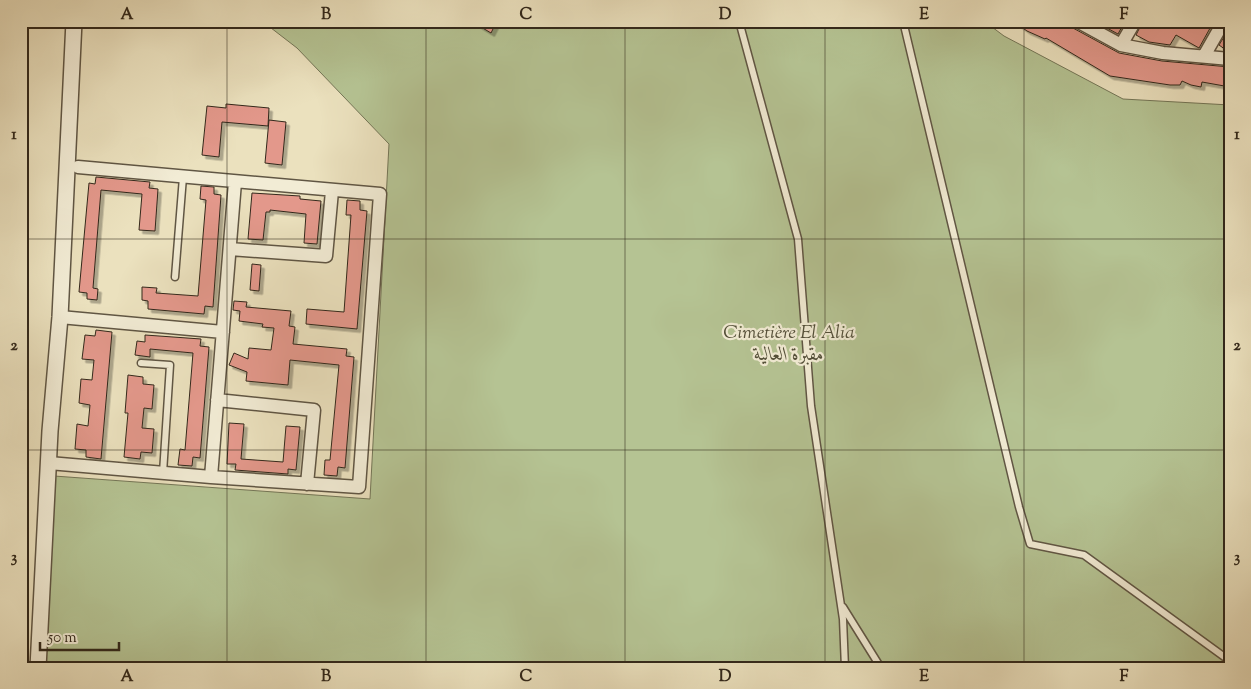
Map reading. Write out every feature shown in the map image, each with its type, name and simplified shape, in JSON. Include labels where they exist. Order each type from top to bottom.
[{"type":"street","points":[[38,668],[49,463],[60,317],[74,21]]},
{"type":"street","points":[[1077,21],[1121,45],[1163,53],[1230,58]]},
{"type":"street","points":[[1121,45],[1135,21]]},
{"type":"street","points":[[1204,56],[1224,21]]},
{"type":"street","points":[[49,463],[359,487],[380,194],[78,167]]},
{"type":"street","points":[[211,477],[235,182]]},
{"type":"street","points":[[230,249],[326,256],[332,191]]},
{"type":"street","points":[[60,317],[223,332]]},
{"type":"street","points":[[217,400],[314,410],[307,484]]},
{"type":"lane","points":[[903,21],[1019,507],[1030,544],[1084,554],[1230,661]]},
{"type":"lane","points":[[737,22],[798,239],[811,406],[841,605],[845,668]]},
{"type":"lane","points":[[175,277],[183,177]]},
{"type":"lane","points":[[141,363],[170,365],[163,473]]},
{"type":"lane","points":[[841,605],[881,668]]},
{"type":"green space","name":"Cimetière El Alia مقبرة العالية","points":[[262,21],[984,21],[1004,36],[1123,99],[1230,105],[1230,668],[43,668],[54,476],[370,499],[389,144],[297,48]]},
{"type":"building","points":[[471,21],[497,21],[491,33]]},
{"type":"building","points":[[1013,21],[1069,21],[1073,28],[1119,53],[1162,61],[1230,67],[1230,87],[1202,82],[1201,87],[1182,81],[1180,85],[1170,85],[1110,76],[1046,38],[1027,31]]},
{"type":"building","points":[[1094,21],[1125,21],[1118,34]]},
{"type":"building","points":[[1143,21],[1214,21],[1199,48],[1176,35],[1170,45],[1149,42],[1136,35]]},
{"type":"building","points":[[1230,27],[1230,51],[1219,45]]},
{"type":"building","points":[[226,104],[269,108],[268,126],[222,122],[219,157],[202,155],[207,106],[226,108]]},
{"type":"building","points":[[269,120],[286,122],[282,165],[265,163]]},
{"type":"building","points":[[96,177],[150,182],[149,188],[158,189],[155,231],[139,230],[142,194],[101,190],[93,288],[98,289],[97,300],[87,299],[87,293],[79,292],[89,183],[95,184]]},
{"type":"building","points":[[201,186],[214,187],[214,194],[221,195],[213,307],[205,306],[204,314],[148,309],[148,301],[142,300],[142,287],[157,288],[156,293],[198,296],[206,200],[200,199]]},
{"type":"building","points":[[252,193],[300,196],[300,199],[321,201],[317,244],[304,243],[306,214],[270,210],[270,212],[266,212],[263,240],[248,239]]},
{"type":"building","points":[[347,200],[360,201],[360,210],[367,211],[357,329],[306,324],[307,309],[344,312],[351,215],[346,215]]},
{"type":"building","points":[[252,264],[261,265],[259,291],[250,290]]},
{"type":"building","points":[[234,301],[247,302],[246,307],[291,311],[289,326],[295,327],[293,344],[347,349],[346,356],[354,357],[345,468],[338,467],[337,476],[324,475],[325,460],[330,460],[339,365],[290,360],[288,385],[246,381],[247,372],[229,365],[234,353],[248,359],[249,348],[271,350],[274,328],[262,327],[263,324],[239,321],[240,311],[233,310]]},
{"type":"building","points":[[96,330],[112,332],[101,459],[86,457],[86,450],[75,449],[77,424],[88,426],[90,405],[79,403],[81,379],[92,380],[94,360],[82,359],[85,335],[95,336]]},
{"type":"building","points":[[145,335],[201,339],[200,346],[209,347],[200,458],[193,457],[192,466],[178,465],[180,449],[185,450],[193,353],[150,349],[150,357],[135,355],[137,341],[145,342]]},
{"type":"building","points":[[128,375],[143,377],[143,384],[154,385],[152,409],[144,408],[142,428],[154,429],[152,453],[141,452],[140,459],[124,457],[128,413],[125,413]]},
{"type":"building","points":[[229,423],[244,424],[241,459],[283,462],[286,426],[300,427],[296,470],[288,469],[288,474],[235,470],[236,464],[227,464]]}]
